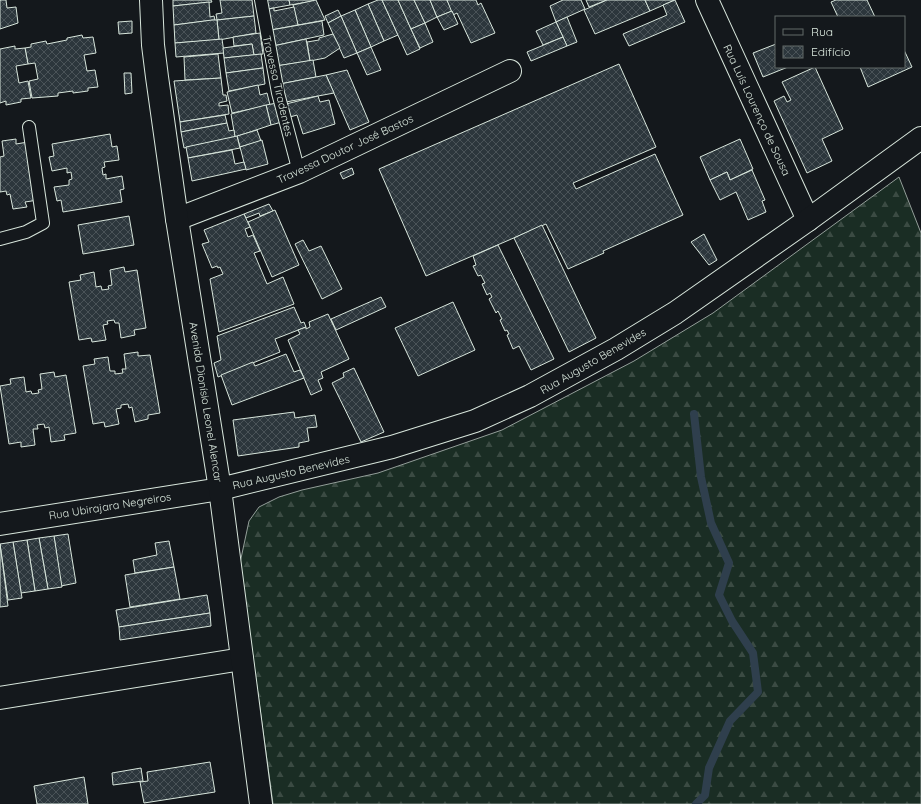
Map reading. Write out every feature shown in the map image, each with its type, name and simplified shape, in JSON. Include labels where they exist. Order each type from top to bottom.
[{"type":"street","name":"Avenida Dionísio Leonel Alencar","points":[[151,0],[153,45],[177,219],[220,489],[262,804]]},
{"type":"street","name":"Rua Luís Lourenço de Sousa","points":[[707,0],[808,220]]},
{"type":"street","name":"Travessa Doutor José Bastos","points":[[177,219],[299,172],[510,71]]},
{"type":"street","name":"Rua Augusto Benevides","points":[[220,489],[392,447],[475,421],[530,396],[616,349],[675,313],[808,220],[921,138]]},
{"type":"street","name":"Rua Ubirajara Negreiros","points":[[0,524],[220,489]]},
{"type":"street","points":[[0,698],[242,659]]},
{"type":"lane","name":"Travessa Tiradentes","points":[[261,0],[278,93],[299,172]]},
{"type":"lane","points":[[0,239],[26,232],[43,223],[29,127]]},
{"type":"green space","points":[[899,177],[921,233],[921,804],[273,804],[240,563],[249,521],[259,507],[279,497],[302,490],[378,473],[502,430],[634,361],[713,313]]},
{"type":"building","points":[[0,0],[6,0],[7,8],[16,7],[18,23],[0,29]]},
{"type":"building","points":[[173,0],[211,0],[212,2],[173,6]]},
{"type":"building","points":[[220,0],[252,0],[254,16],[217,20],[216,14],[222,13]]},
{"type":"building","points":[[266,0],[289,0],[290,5],[268,9]]},
{"type":"building","points":[[289,0],[313,0],[314,1],[290,5]]},
{"type":"building","points":[[316,0],[325,20],[298,25],[293,5]]},
{"type":"building","points":[[382,0],[398,35],[384,41],[368,4]]},
{"type":"building","points":[[382,0],[398,0],[420,49],[407,55]]},
{"type":"building","points":[[398,0],[414,0],[425,23],[411,29]]},
{"type":"building","points":[[414,0],[430,0],[437,17],[425,23]]},
{"type":"building","points":[[430,0],[447,0],[452,11],[437,17]]},
{"type":"building","points":[[447,0],[476,0],[478,5],[481,3],[495,33],[471,43],[457,13],[453,15]]},
{"type":"building","points":[[563,0],[581,0],[585,9],[556,22],[550,6]]},
{"type":"building","points":[[586,0],[607,0],[589,7]]},
{"type":"building","points":[[607,0],[645,0],[650,11],[595,34],[584,10]]},
{"type":"building","points":[[645,0],[675,0],[650,11]]},
{"type":"building","points":[[675,0],[685,22],[629,46],[623,34],[667,15],[663,5]]},
{"type":"building","points":[[836,0],[867,0],[875,16],[838,16],[831,2]]},
{"type":"building","points":[[209,2],[210,17],[214,16],[215,20],[174,25],[173,6]]},
{"type":"building","points":[[368,4],[384,41],[371,47],[355,10]]},
{"type":"building","points":[[294,7],[298,25],[271,30],[268,9],[274,8],[274,11]]},
{"type":"building","points":[[338,10],[341,16],[328,23],[325,16]]},
{"type":"building","points":[[355,10],[371,47],[357,53],[341,16]]},
{"type":"building","points":[[452,11],[458,24],[444,30],[437,17]]},
{"type":"building","points":[[254,16],[256,33],[219,40],[217,20]]},
{"type":"building","points":[[341,16],[357,53],[344,58],[328,23]]},
{"type":"building","points":[[567,17],[577,42],[567,46],[556,22]]},
{"type":"building","points":[[217,20],[219,40],[175,43],[174,25]]},
{"type":"building","points":[[132,21],[132,33],[119,34],[118,22]]},
{"type":"building","points":[[322,21],[324,35],[273,46],[271,30]]},
{"type":"building","points":[[556,22],[563,37],[543,45],[536,31]]},
{"type":"building","points":[[425,23],[433,42],[420,48],[411,29]]},
{"type":"building","points":[[260,33],[263,54],[254,55],[252,44],[234,46],[233,37]]},
{"type":"building","points":[[333,34],[340,48],[325,58],[310,61],[307,42],[319,40],[319,38]]},
{"type":"building","points":[[82,35],[83,38],[93,37],[96,53],[84,55],[87,71],[95,70],[98,87],[88,88],[88,91],[58,93],[58,96],[32,98],[29,81],[38,79],[35,63],[28,64],[25,48],[31,47],[31,44],[46,41],[47,44]]},
{"type":"building","points":[[563,37],[567,46],[531,61],[527,52]]},
{"type":"building","points":[[222,39],[224,53],[176,57],[175,43]]},
{"type":"building","points":[[306,39],[310,61],[276,66],[273,46]]},
{"type":"building","points":[[252,44],[254,55],[224,58],[223,48]]},
{"type":"building","points":[[775,44],[775,68],[786,68],[763,77],[753,53]]},
{"type":"building","points":[[15,46],[15,49],[25,48],[28,64],[16,66],[19,83],[28,81],[31,98],[21,99],[21,102],[6,105],[6,101],[0,103],[0,49]]},
{"type":"building","points":[[371,47],[381,70],[367,75],[357,53]]},
{"type":"building","points":[[905,52],[912,67],[868,87],[860,68],[905,68]]},
{"type":"building","points":[[218,54],[221,78],[185,80],[184,57]]},
{"type":"building","points":[[261,54],[263,68],[226,73],[224,58]]},
{"type":"building","points":[[313,60],[316,77],[280,84],[276,66]]},
{"type":"building","points":[[619,64],[656,147],[573,183],[576,189],[655,154],[683,215],[603,251],[604,253],[568,269],[546,224],[426,276],[379,169]]},
{"type":"building","points":[[263,68],[265,84],[229,91],[226,73]]},
{"type":"building","points":[[815,68],[843,129],[822,139],[832,161],[807,173],[774,101],[784,96],[787,102],[791,100],[782,82]]},
{"type":"building","points":[[347,70],[369,122],[350,130],[326,75]]},
{"type":"building","points":[[124,73],[131,73],[132,93],[125,94]]},
{"type":"building","points":[[326,75],[334,93],[286,102],[280,84]]},
{"type":"building","points":[[221,78],[223,95],[226,95],[227,101],[219,103],[219,106],[228,105],[229,114],[180,122],[174,81]]},
{"type":"building","points":[[258,85],[260,95],[267,93],[270,105],[232,113],[227,92]]},
{"type":"building","points":[[318,96],[320,102],[329,100],[335,124],[303,134],[297,115],[290,117],[286,104]]},
{"type":"building","points":[[277,103],[282,122],[271,125],[266,105]]},
{"type":"building","points":[[266,105],[271,125],[235,137],[231,114]]},
{"type":"building","points":[[225,115],[227,123],[181,132],[180,122]]},
{"type":"building","points":[[227,123],[229,131],[234,130],[235,137],[184,148],[181,132]]},
{"type":"building","points":[[257,130],[261,141],[240,147],[237,136]]},
{"type":"building","points":[[110,134],[112,147],[117,146],[119,160],[104,162],[105,167],[102,168],[103,175],[106,174],[106,179],[122,176],[124,189],[120,190],[122,202],[63,212],[61,200],[57,201],[54,187],[69,185],[69,180],[72,179],[71,172],[67,173],[67,168],[52,171],[49,157],[54,156],[52,144]]},
{"type":"building","points":[[237,136],[240,148],[188,158],[186,147]]},
{"type":"building","points":[[16,139],[16,144],[28,142],[38,200],[25,202],[27,207],[13,209],[10,194],[7,195],[6,191],[0,192],[0,157],[4,156],[2,141]]},
{"type":"building","points":[[740,139],[753,169],[730,180],[727,172],[710,180],[700,157]]},
{"type":"building","points":[[262,140],[268,164],[246,170],[240,147]]},
{"type":"building","points":[[232,150],[235,164],[244,162],[246,169],[192,181],[188,158]]},
{"type":"building","points":[[352,168],[354,174],[343,179],[340,173]]},
{"type":"building","points":[[752,170],[765,200],[762,201],[766,212],[748,220],[736,192],[720,200],[710,180],[727,172],[730,180]]},
{"type":"building","points":[[269,204],[273,211],[260,216],[259,213],[246,218],[244,214]]},
{"type":"building","points":[[275,210],[299,265],[272,277],[248,222]]},
{"type":"building","points":[[244,214],[250,227],[245,229],[248,237],[253,235],[260,251],[254,253],[267,284],[283,277],[294,304],[219,332],[210,279],[223,274],[220,267],[218,268],[217,266],[212,268],[202,244],[209,242],[204,230]]},
{"type":"building","points":[[129,216],[134,245],[83,254],[78,225]]},
{"type":"building","points":[[542,225],[596,338],[569,352],[514,238]]},
{"type":"building","points":[[704,234],[717,260],[709,265],[691,242]]},
{"type":"building","points":[[303,240],[309,251],[321,246],[342,289],[322,299],[295,244]]},
{"type":"building","points":[[498,245],[554,359],[531,370],[519,346],[513,349],[507,335],[509,334],[507,330],[505,331],[500,320],[502,319],[498,311],[496,313],[489,299],[492,297],[490,293],[487,295],[482,284],[485,283],[481,275],[478,276],[473,266],[476,265],[473,256]]},
{"type":"building","points":[[124,267],[125,272],[137,270],[146,328],[134,330],[135,335],[121,338],[119,323],[115,323],[114,320],[107,321],[108,324],[103,325],[106,340],[92,342],[91,338],[79,340],[69,282],[81,280],[80,275],[94,272],[96,287],[101,286],[102,290],[109,289],[108,286],[112,285],[110,270]]},
{"type":"building","points":[[381,297],[386,307],[336,330],[331,319]]},
{"type":"building","points":[[453,302],[475,350],[418,376],[395,328]]},
{"type":"building","points":[[294,307],[301,323],[304,322],[306,327],[275,339],[280,352],[218,377],[214,363],[221,360],[217,336]]},
{"type":"building","points":[[328,314],[349,359],[321,372],[323,378],[318,380],[322,390],[311,395],[288,340],[300,334],[298,330],[310,327],[309,322]]},
{"type":"building","points":[[138,352],[138,356],[150,355],[160,413],[148,415],[148,419],[135,422],[132,407],[129,408],[128,404],[121,405],[121,408],[116,409],[119,424],[105,427],[104,422],[93,424],[83,366],[95,364],[94,359],[108,357],[110,371],[115,371],[115,374],[123,373],[122,369],[126,369],[124,354]]},
{"type":"building","points":[[286,354],[294,372],[300,370],[304,378],[232,405],[221,375],[253,362],[255,366]]},
{"type":"building","points":[[354,368],[384,432],[361,442],[332,383],[344,377],[343,373]]},
{"type":"building","points":[[54,372],[55,377],[66,375],[76,433],[64,435],[65,440],[51,442],[49,427],[45,428],[44,424],[37,425],[38,429],[33,429],[35,445],[21,447],[21,442],[9,444],[0,386],[11,384],[10,379],[24,377],[26,392],[31,391],[32,394],[39,393],[38,390],[42,389],[40,374]]},
{"type":"building","points":[[294,412],[295,418],[315,415],[317,427],[307,428],[309,441],[299,443],[299,447],[238,456],[233,420]]},
{"type":"building","points":[[68,534],[76,583],[61,586],[54,536]]},
{"type":"building","points":[[54,536],[62,587],[48,589],[39,538]]},
{"type":"building","points":[[39,538],[48,589],[35,591],[27,540]]},
{"type":"building","points":[[27,540],[35,591],[21,593],[13,542]]},
{"type":"building","points":[[169,541],[174,567],[135,573],[133,560],[157,555],[155,543]]},
{"type":"building","points":[[13,542],[22,598],[8,600],[0,544]]},
{"type":"building","points":[[0,544],[8,606],[0,607]]},
{"type":"building","points":[[174,567],[180,599],[130,607],[125,575]]},
{"type":"building","points":[[207,595],[210,613],[119,627],[116,610]]},
{"type":"building","points":[[210,613],[211,626],[120,640],[119,627]]},
{"type":"building","points":[[210,762],[215,792],[144,803],[140,782],[148,781],[147,772]]},
{"type":"building","points":[[141,768],[143,781],[113,785],[112,773]]},
{"type":"building","points":[[84,777],[88,804],[37,804],[34,786]]},
{"type":"waterway","points":[[694,414],[701,477],[711,523],[729,563],[719,595],[732,621],[753,653],[758,692],[730,721],[709,768],[705,795],[696,804]]}]
